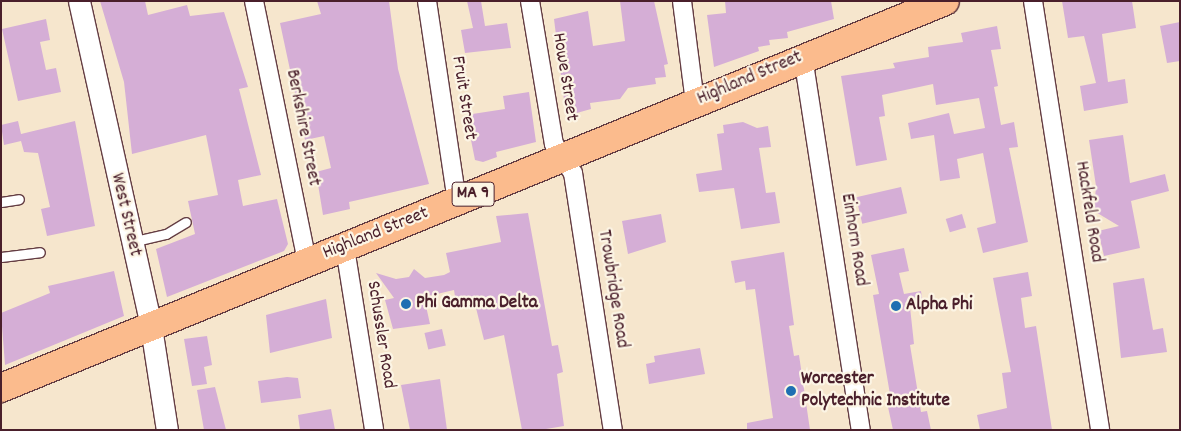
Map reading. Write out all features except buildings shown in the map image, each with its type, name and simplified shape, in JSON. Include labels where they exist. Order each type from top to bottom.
[{"type":"highway","name":"Highland Street","points":[[1,388],[345,248],[803,57],[945,1]]},
{"type":"street","name":"West Street","points":[[78,1],[151,327],[167,430]]},
{"type":"street","name":"Berkshire Street","points":[[254,1],[307,262]]},
{"type":"street","name":"Fruit Street","points":[[427,1],[457,201]]},
{"type":"street","name":"Howe Street","points":[[530,1],[548,120],[554,144],[563,157]]},
{"type":"street","points":[[682,1],[695,103]]},
{"type":"street","name":"Hackfeld Road","points":[[1034,1],[1100,430]]},
{"type":"street","name":"Einhorn Road","points":[[803,57],[861,430]]},
{"type":"street","name":"Trowbridge Road","points":[[563,157],[573,172],[612,430]]},
{"type":"street","name":"Schussler Road","points":[[345,248],[374,430]]},
{"type":"lane","points":[[1,202],[19,200]]},
{"type":"lane","points":[[131,242],[166,234],[186,222]]},
{"type":"lane","points":[[1,257],[40,252]]},
{"type":"place","name":"Phi Gamma Delta","points":[[406,304]]},
{"type":"place","name":"Alpha Phi","points":[[896,306]]},
{"type":"place","name":"Worcester Polytechnic Institute","points":[[791,391]]}]
